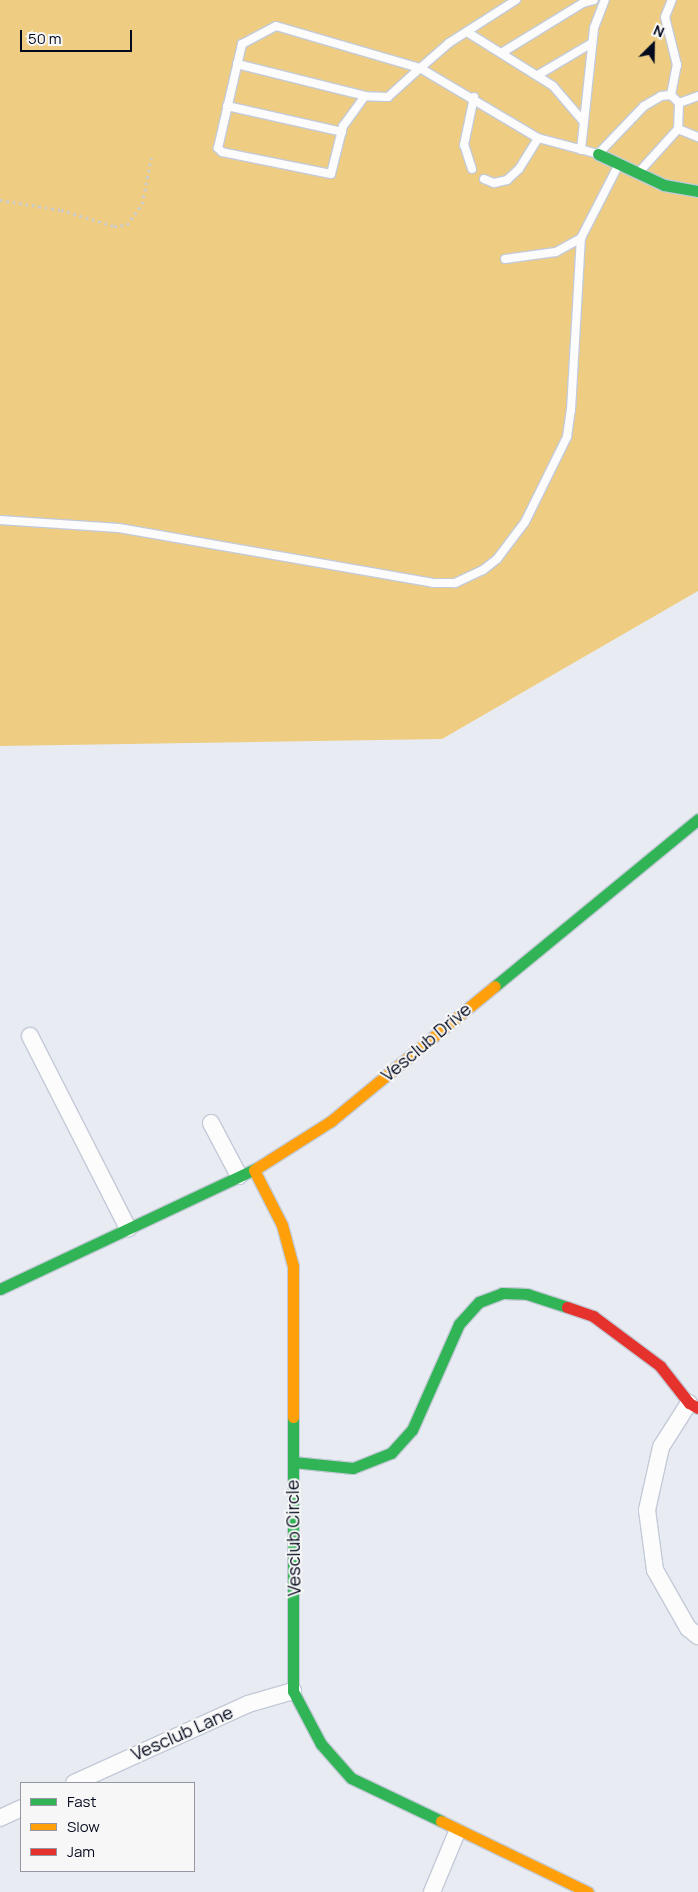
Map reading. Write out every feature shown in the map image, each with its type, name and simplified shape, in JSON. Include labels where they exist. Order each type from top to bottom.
[{"type":"street","points":[[598,154],[664,184],[698,191]]},
{"type":"street","name":"Vesclub Drive","points":[[0,1288],[246,1173],[331,1121],[698,819]]},
{"type":"street","points":[[30,1036],[128,1228]]},
{"type":"street","points":[[211,1123],[246,1173]]},
{"type":"street","name":"Vesclub Circle","points":[[246,1173],[282,1225],[293,1266],[293,1691],[321,1744],[351,1778],[457,1832],[588,1892]]},
{"type":"street","points":[[293,1462],[353,1468],[391,1453],[412,1430],[459,1324],[479,1302],[502,1294],[527,1294],[593,1316],[660,1366],[694,1406],[661,1447],[647,1510],[655,1570],[688,1628],[698,1636]]},
{"type":"street","name":"Vesclub Lane","points":[[76,1782],[248,1704],[293,1691]]},
{"type":"street","points":[[0,1818],[20,1808]]},
{"type":"street","points":[[432,1892],[457,1832]]},
{"type":"lane","points":[[237,64],[365,96],[388,97],[420,68],[468,32],[516,0]]},
{"type":"lane","points":[[503,52],[583,3],[594,0]]},
{"type":"lane","points":[[581,150],[592,43],[598,12],[604,0]]},
{"type":"lane","points":[[671,95],[676,65],[665,17],[672,0]]},
{"type":"lane","points":[[365,96],[342,132],[331,174],[222,152],[217,144],[242,44],[276,26],[420,68],[474,97],[538,138],[598,154],[644,106],[661,96],[671,95]]},
{"type":"lane","points":[[468,32],[503,52],[553,86],[583,121]]},
{"type":"lane","points":[[538,75],[592,43]]},
{"type":"lane","points":[[638,173],[678,129],[679,103],[671,95]]},
{"type":"lane","points":[[679,103],[698,96]]},
{"type":"lane","points":[[472,169],[464,145],[474,97]]},
{"type":"lane","points":[[227,106],[342,132]]},
{"type":"lane","points":[[678,129],[698,137]]},
{"type":"lane","points":[[484,179],[494,183],[507,180],[519,169],[538,138]]},
{"type":"lane","points":[[0,520],[119,528],[433,583],[456,582],[468,578],[497,560],[520,530],[566,437],[571,410],[581,238],[619,164]]},
{"type":"lane","points":[[504,259],[556,252],[581,238]]},
{"type":"path","points":[[0,200],[60,210],[114,226],[127,225],[142,204],[151,158]]},
{"type":"shaded area","points":[[0,0],[698,0],[698,591],[442,739],[0,746]]},
{"type":"traffic: fast","points":[[598,154],[664,185],[698,191]]},
{"type":"traffic: fast","points":[[495,986],[698,819]]},
{"type":"traffic: fast","points":[[0,1289],[257,1168]]},
{"type":"traffic: fast","points":[[293,1462],[353,1468],[391,1453],[412,1430],[459,1324],[479,1302],[502,1293],[527,1294],[567,1307]]},
{"type":"traffic: fast","points":[[293,1417],[293,1691],[321,1744],[351,1778],[441,1821]]},
{"type":"traffic: slow","points":[[257,1168],[331,1121],[495,986]]},
{"type":"traffic: slow","points":[[254,1170],[282,1225],[293,1266],[293,1417]]},
{"type":"traffic: slow","points":[[441,1821],[588,1892]]},
{"type":"traffic: jam","points":[[567,1307],[593,1316],[660,1366],[689,1403],[698,1408]]}]
